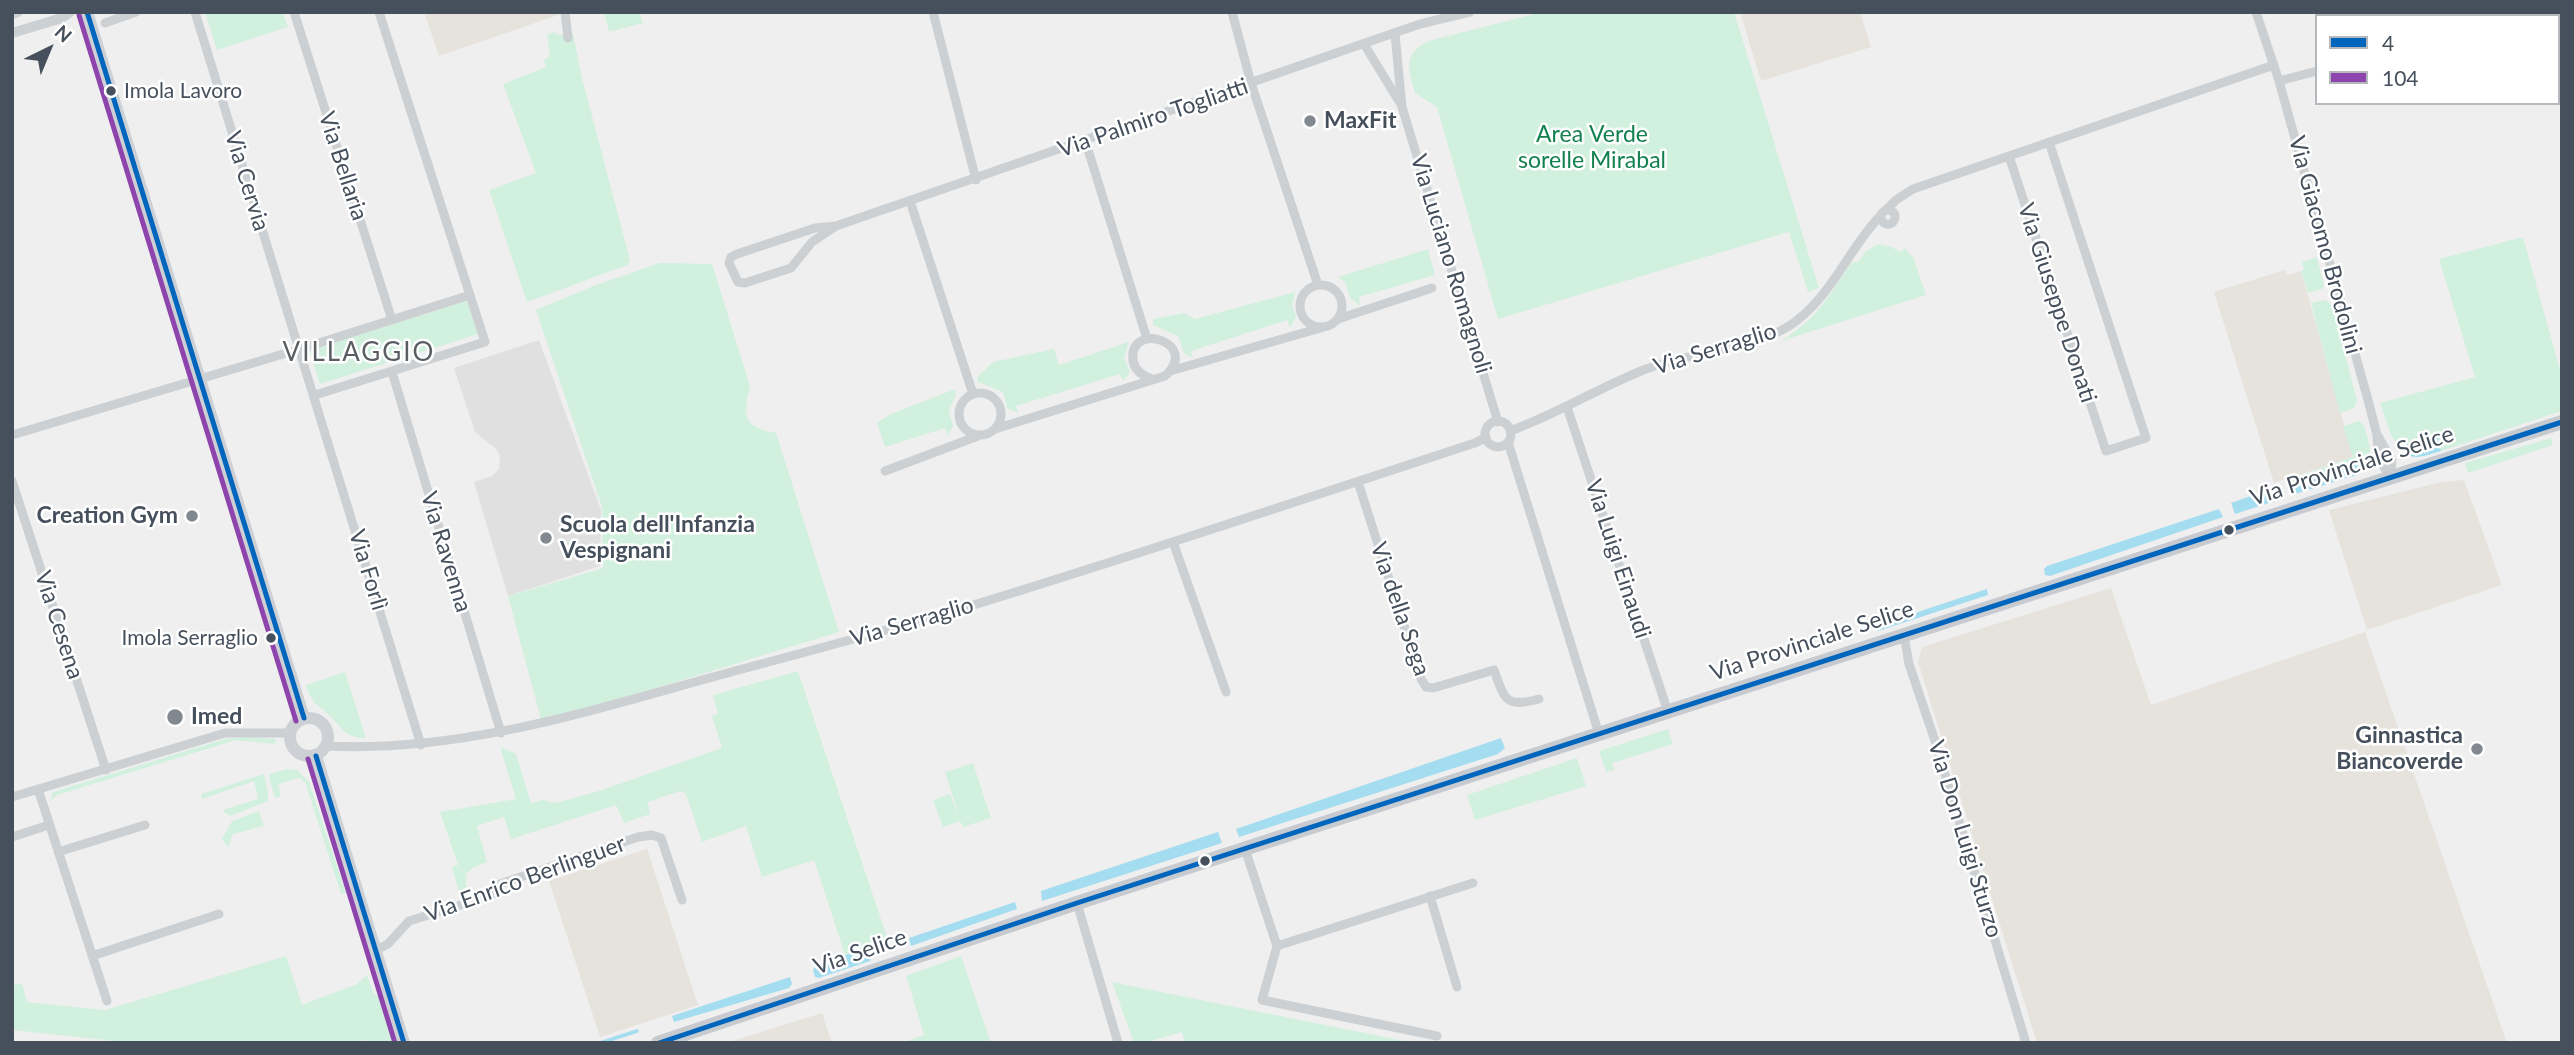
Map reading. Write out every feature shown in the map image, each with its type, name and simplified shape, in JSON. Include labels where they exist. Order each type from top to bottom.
[{"type":"main road","points":[[87,12],[304,718]]},
{"type":"main road","name":"Via Provinciale Selice","points":[[1077,903],[2375,483],[2387,473],[2409,471],[2562,422]]},
{"type":"main road","points":[[304,718],[316,719],[324,725],[328,736],[326,746],[316,756],[298,754],[291,745],[290,733],[295,723],[304,718]]},
{"type":"main road","points":[[316,756],[404,1043]]},
{"type":"main road","name":"Via Selice","points":[[660,1043],[1077,903]]},
{"type":"street","points":[[12,14],[18,12]]},
{"type":"street","points":[[12,33],[62,18],[69,12]]},
{"type":"street","points":[[105,23],[136,12]]},
{"type":"street","name":"Via Cervia","points":[[195,12],[314,395]]},
{"type":"street","name":"Via Bellaria","points":[[293,12],[392,320]]},
{"type":"street","points":[[314,395],[485,342],[379,12]]},
{"type":"street","points":[[565,12],[568,38]]},
{"type":"street","points":[[933,12],[976,180]]},
{"type":"street","points":[[1232,12],[1251,83],[1318,285]]},
{"type":"street","name":"Via Palmiro Togliatti","points":[[836,226],[812,242],[790,268],[745,283],[738,282],[734,276],[729,263],[731,257],[737,254],[815,228],[836,226],[976,180],[1420,24],[1470,12]]},
{"type":"street","name":"Via Giacomo Brodolini","points":[[2256,12],[2280,81],[2377,435],[2378,453],[2387,473]]},
{"type":"street","name":"Via Luciano Romagnoli","points":[[1395,34],[1402,107],[1499,422]]},
{"type":"street","name":"Via Luciano Romagnoli","points":[[1363,44],[1402,107]]},
{"type":"street","points":[[2009,156],[2274,65]]},
{"type":"street","points":[[2280,81],[2315,72]]},
{"type":"street","points":[[1085,140],[1147,339]]},
{"type":"street","name":"Via Giuseppe Donati","points":[[2009,156],[2106,451],[2146,438],[2049,142]]},
{"type":"street","name":"Via Serraglio","points":[[1510,432],[1644,370],[1680,357],[1756,340],[1789,326],[1817,301],[1871,225],[1886,215],[1908,193],[2009,156]]},
{"type":"street","points":[[910,201],[973,394]]},
{"type":"street","points":[[1324,327],[1310,324],[1301,313],[1305,292],[1318,285],[1332,288],[1341,298],[1342,313],[1338,319]]},
{"type":"street","points":[[885,471],[995,429],[1159,379],[1170,371],[1324,327],[1338,319],[1432,288]]},
{"type":"street","points":[[12,435],[470,295]]},
{"type":"street","points":[[1152,379],[1139,373],[1133,361],[1136,347],[1147,339],[1160,338],[1171,346],[1175,359],[1170,371]]},
{"type":"street","name":"Via Ravenna","points":[[392,372],[501,733]]},
{"type":"street","points":[[980,436],[967,432],[962,427],[958,414],[962,402],[973,394],[987,394],[998,403],[1001,416],[995,429]]},
{"type":"street","name":"Via Forlì","points":[[314,395],[421,745]]},
{"type":"street","name":"Via Luigi Einaudi","points":[[1567,407],[1668,712]]},
{"type":"street","points":[[1508,442],[1497,447],[1490,444],[1486,438],[1488,426],[1499,422],[1510,432],[1508,442],[1599,734]]},
{"type":"street","points":[[2377,435],[2392,461],[2409,471]]},
{"type":"street","name":"Via Serraglio","points":[[326,746],[363,748],[421,745],[501,733],[966,607],[1358,482],[1486,438]]},
{"type":"street","points":[[2387,473],[2392,461]]},
{"type":"street","name":"Via Cesena","points":[[12,481],[106,770]]},
{"type":"street","name":"Via della Sega","points":[[1358,482],[1421,679],[1426,687],[1433,688],[1494,670],[1502,692],[1512,703],[1539,699]]},
{"type":"street","points":[[1173,542],[1226,692]]},
{"type":"street","name":"Via Don Luigi Sturzo","points":[[1905,635],[1909,664],[2026,1043]]},
{"type":"street","points":[[12,797],[225,733],[290,733]]},
{"type":"street","points":[[38,789],[107,1001]]},
{"type":"street","points":[[12,837],[50,825]]},
{"type":"street","points":[[58,852],[145,825]]},
{"type":"street","name":"Via Enrico Berlinguer","points":[[376,950],[388,944],[409,921],[490,896],[500,884],[638,837],[652,835],[661,838],[682,900]]},
{"type":"street","points":[[1245,849],[1278,946],[1262,1000],[1437,1035]]},
{"type":"street","points":[[1278,946],[1473,883]]},
{"type":"street","points":[[1430,896],[1457,987]]},
{"type":"street","points":[[1077,903],[1118,1043]]},
{"type":"street","points":[[92,956],[219,914]]},
{"type":"shaded area","points":[[424,12],[564,12],[564,13],[439,56]]},
{"type":"shaded area","points":[[1740,12],[1860,12],[1871,47],[1761,81]]},
{"type":"shaded area","points":[[2285,270],[2287,275],[2301,271],[2353,457],[2274,483],[2214,292]]},
{"type":"shaded area","name":"Scuola dell'Infanzia Vespignani","points":[[539,340],[601,510],[600,566],[508,596],[474,482],[492,476],[499,469],[500,457],[497,450],[475,432],[454,368]]},
{"type":"shaded area","points":[[2464,480],[2502,585],[2367,630],[2329,510],[2441,482]]},
{"type":"shaded area","points":[[2111,588],[2151,705],[2365,632],[2507,1043],[2037,1043],[1918,662],[1922,647]]},
{"type":"shaded area","points":[[647,849],[698,1005],[600,1037],[549,881]]},
{"type":"shaded area","points":[[822,1013],[832,1043],[726,1043]]},
{"type":"green space","points":[[205,12],[282,12],[288,27],[217,50]]},
{"type":"green space","points":[[604,12],[639,12],[643,23],[609,32]]},
{"type":"green space","name":"Area Verde sorelle Mirabal","points":[[1543,12],[1734,12],[1819,288],[1808,292],[1789,232],[1498,319],[1437,107],[1415,93],[1410,75],[1410,61],[1416,50],[1432,40]]},
{"type":"green space","points":[[554,32],[559,35],[573,34],[630,260],[627,265],[527,302],[489,190],[536,173],[503,84],[546,67],[544,60],[550,56],[547,35]]},
{"type":"green space","points":[[2523,237],[2562,377],[2562,411],[2441,451],[2437,435],[2398,447],[2380,403],[2475,377],[2439,259]]},
{"type":"green space","points":[[1878,244],[1901,252],[1905,248],[1914,259],[1926,295],[1781,341],[1813,315],[1851,263],[1859,261],[1865,252]]},
{"type":"green space","points":[[1428,249],[1435,275],[1359,297],[1360,306],[1350,298],[1345,282],[1338,277]]},
{"type":"green space","points":[[2317,257],[2324,286],[2308,293],[2301,271],[2304,269],[2302,262]]},
{"type":"green space","points":[[660,263],[712,264],[750,386],[746,405],[748,418],[757,427],[776,433],[839,632],[542,723],[508,596],[603,568],[602,507],[536,310],[593,286]]},
{"type":"green space","points":[[1295,292],[1292,305],[1296,317],[1290,328],[1287,320],[1191,351],[1193,358],[1184,353],[1178,336],[1153,325],[1153,319],[1184,313],[1195,319]]},
{"type":"green space","points":[[2325,300],[2332,305],[2357,400],[2354,408],[2340,413],[2311,303]]},
{"type":"green space","points":[[467,301],[478,334],[320,384],[309,350]]},
{"type":"green space","points":[[1129,342],[1124,358],[1130,372],[1123,381],[1120,374],[1016,406],[1018,413],[1007,408],[1003,392],[978,382],[977,377],[993,362],[1054,349],[1059,365]]},
{"type":"green space","points":[[955,389],[956,394],[949,411],[953,426],[948,436],[945,428],[885,447],[877,423],[889,415]]},
{"type":"green space","points":[[2359,421],[2364,425],[2370,451],[2368,463],[2360,474],[2356,463],[2288,486],[2286,480],[2353,457],[2343,426]]},
{"type":"green space","points":[[2551,438],[2553,445],[2468,473],[2465,463]]},
{"type":"green space","points":[[798,671],[889,943],[845,955],[814,860],[762,877],[746,826],[702,842],[686,794],[680,791],[648,802],[650,814],[624,823],[616,805],[511,839],[504,817],[477,826],[487,862],[472,868],[466,874],[466,889],[459,892],[452,867],[458,865],[440,812],[516,799],[500,747],[516,754],[531,803],[543,800],[557,803],[722,748],[712,716],[718,714],[713,695]]},
{"type":"green space","points":[[345,672],[366,738],[359,738],[344,731],[315,703],[306,685]]},
{"type":"green space","points":[[1668,729],[1673,744],[1612,763],[1614,770],[1606,772],[1599,751]]},
{"type":"green space","points":[[225,739],[276,739],[275,744],[236,740],[57,795],[50,801],[53,792]]},
{"type":"green space","points":[[1577,758],[1586,786],[1475,820],[1467,795]]},
{"type":"green space","points":[[973,763],[991,818],[963,827],[960,821],[943,827],[933,800],[950,794],[960,819],[945,772]]},
{"type":"green space","points":[[287,769],[297,770],[309,782],[346,893],[341,894],[305,782],[299,778],[278,784],[281,796],[275,798],[270,774]]},
{"type":"green space","points":[[264,774],[268,801],[231,816],[223,812],[225,809],[258,799],[254,781],[202,799],[201,794]]},
{"type":"green space","points":[[259,811],[264,826],[233,834],[228,847],[222,839],[232,821]]},
{"type":"green space","points":[[286,956],[302,1005],[357,984],[367,975],[374,995],[378,995],[394,1043],[369,1043],[367,1040],[358,1043],[133,1043],[12,1030],[12,985],[22,983],[27,1002],[105,1010]]},
{"type":"green space","points":[[961,956],[991,1043],[902,1043],[924,1035],[906,976]]},
{"type":"green space","points":[[1112,982],[1414,1043],[1185,1043],[1182,1032],[1144,1043],[1134,1043]]},
{"type":"water","points":[[2437,435],[2441,451],[2429,455],[2413,457],[2398,447]]},
{"type":"water","points":[[2356,463],[2360,474],[2292,495],[2288,486]]},
{"type":"water","points":[[2276,487],[2281,499],[2235,514],[2231,503]]},
{"type":"water","points":[[2219,509],[2223,517],[2050,576],[2045,575],[2044,569],[2047,566]]},
{"type":"water","points":[[1987,589],[1988,595],[1878,631],[1876,626]]},
{"type":"water","points":[[1501,738],[1505,748],[1498,754],[1239,837],[1236,829]]},
{"type":"water","points":[[1218,832],[1222,843],[1042,901],[1041,891]]},
{"type":"water","points":[[1015,902],[1017,909],[911,946],[909,938]]},
{"type":"water","points":[[865,948],[870,950],[870,961],[815,977],[813,970],[817,965]]},
{"type":"water","points":[[790,977],[792,984],[789,988],[674,1022],[672,1016]]},
{"type":"waterway","points":[[600,1043],[637,1031]]},
{"type":"transit line","name":"4","points":[[87,12],[304,718]]},
{"type":"transit line","name":"104","points":[[79,15],[296,721]]},
{"type":"transit line","name":"4","points":[[659,1043],[1077,903],[2562,422]]},
{"type":"transit line","name":"4","points":[[316,756],[404,1043]]},
{"type":"transit line","name":"104","points":[[308,759],[395,1043]]},
{"type":"place","name":"Imola Lavoro","points":[[111,91]]},
{"type":"place","name":"MaxFit","points":[[1310,121]]},
{"type":"place","name":"Creation Gym","points":[[192,516]]},
{"type":"place","name":"Scuola dell'Infanzia Vespignani","points":[[546,538]]},
{"type":"place","name":"Imola Serraglio","points":[[271,638]]},
{"type":"place","name":"Imed","points":[[175,717]]},
{"type":"place","name":"Ginnastica Biancoverde","points":[[2477,749]]},
{"type":"district","name":"VILLAGGIO","points":[[359,353]]}]
